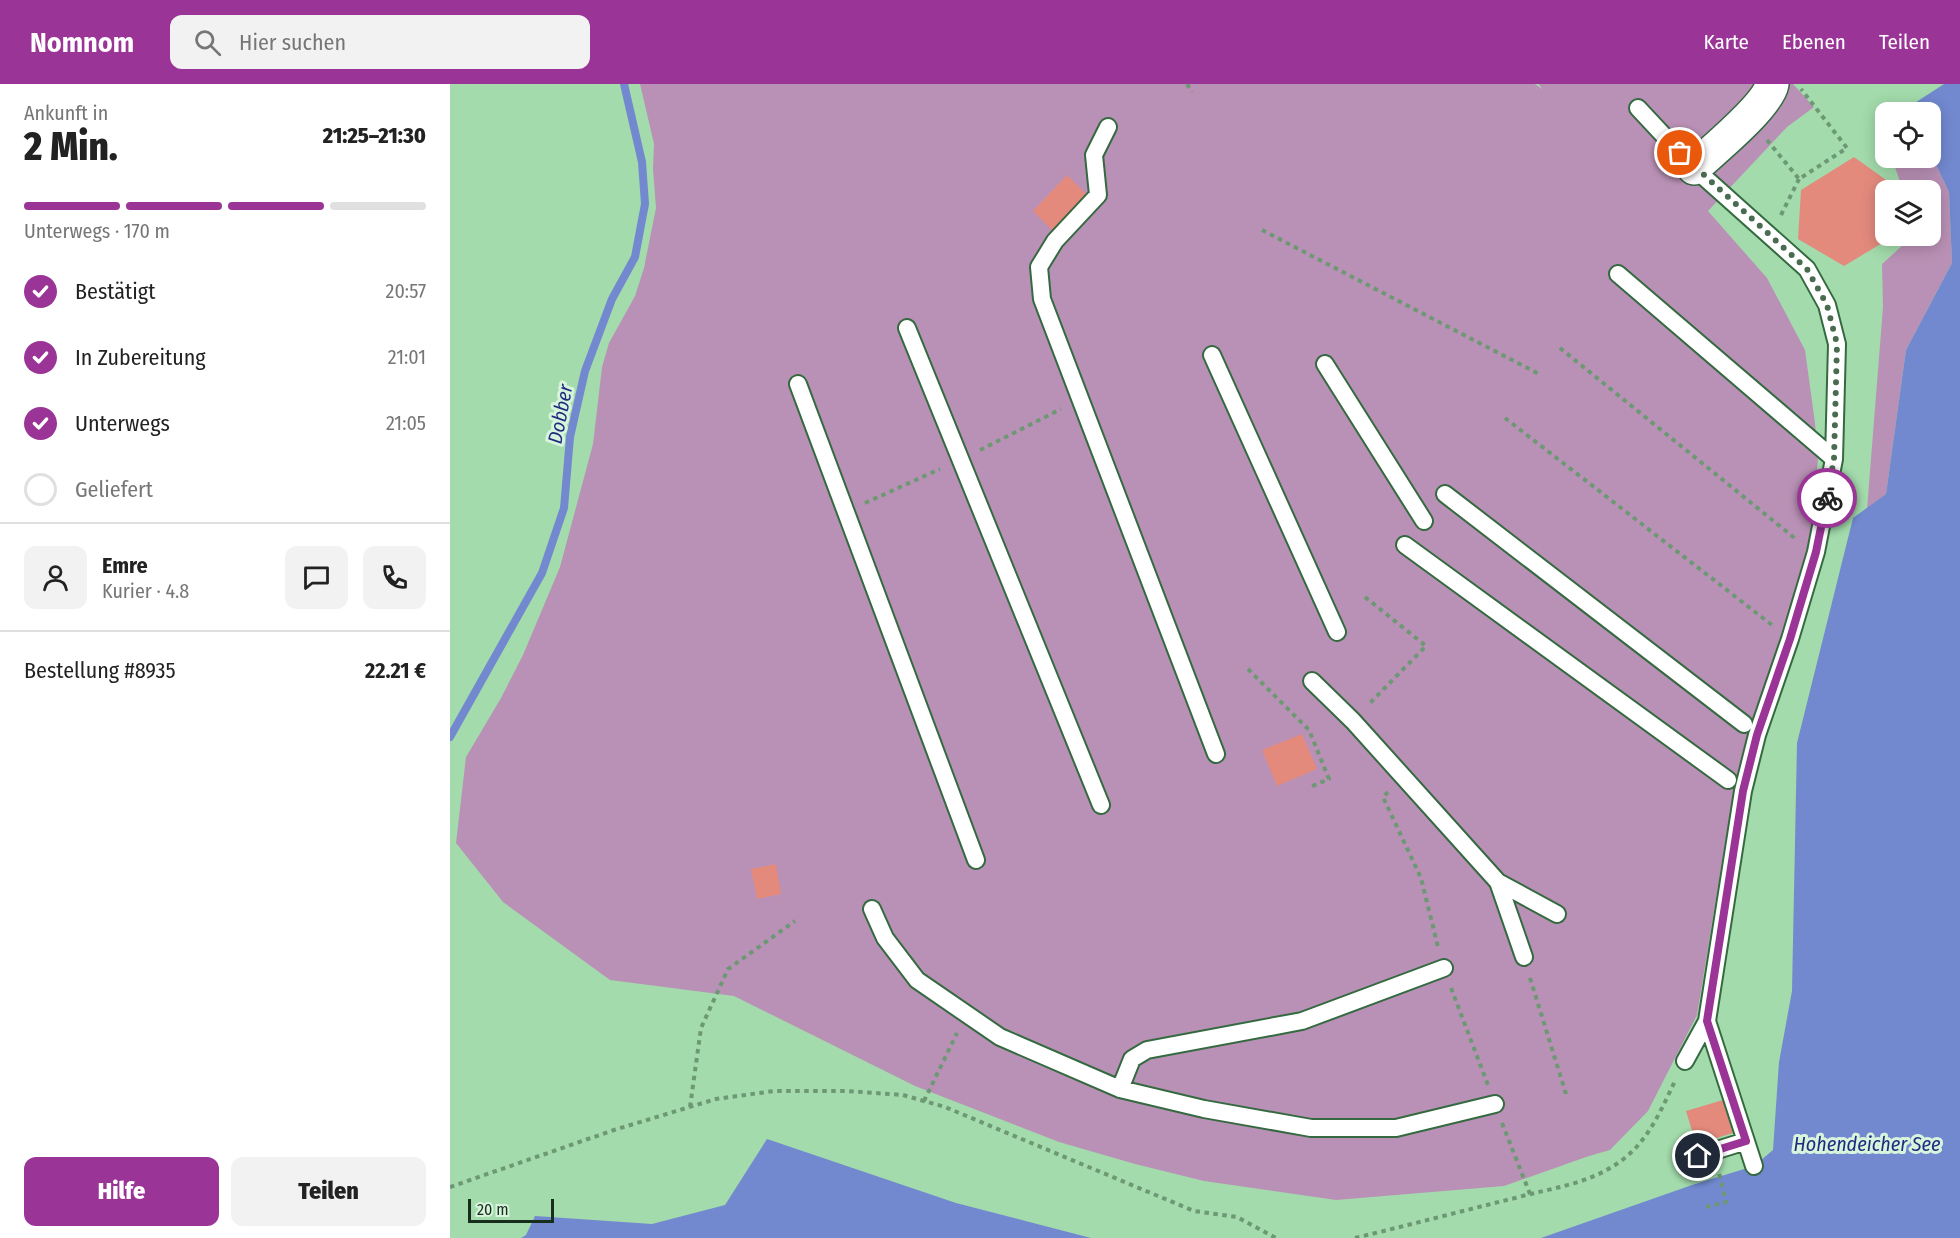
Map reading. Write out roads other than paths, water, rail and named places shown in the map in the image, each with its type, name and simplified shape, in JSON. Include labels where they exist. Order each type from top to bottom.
[{"type":"street","points":[[1694,168],[1747,118],[1771,89],[1772,84]]},
{"type":"lane","points":[[1638,108],[1694,168],[1807,269],[1827,305],[1837,344],[1834,459],[1816,552],[1790,639],[1757,735],[1743,791],[1707,1021],[1685,1061]]},
{"type":"lane","points":[[1107,127],[1094,155],[1098,195],[1055,241],[1039,267],[1042,299],[1216,754]]},
{"type":"lane","points":[[1618,274],[1834,459]]},
{"type":"lane","points":[[907,328],[1101,806]]},
{"type":"lane","points":[[1212,355],[1337,632]]},
{"type":"lane","points":[[1324,364],[1424,521]]},
{"type":"lane","points":[[798,384],[976,860]]},
{"type":"lane","points":[[1445,494],[1744,724]]},
{"type":"lane","points":[[1405,545],[1728,780]]},
{"type":"lane","points":[[1312,681],[1353,721],[1498,882],[1557,914]]},
{"type":"lane","points":[[1498,882],[1524,957]]},
{"type":"lane","points":[[872,909],[885,938],[917,980],[1000,1037],[1120,1089],[1204,1109],[1311,1128],[1396,1128],[1495,1104]]},
{"type":"lane","points":[[1120,1089],[1132,1059],[1147,1050],[1302,1021],[1444,968]]},
{"type":"lane","points":[[1707,1021],[1754,1166]]},
{"type":"lane","points":[[1698,1156],[1746,1141]]},
{"type":"water","name":"Hohendeicher See","points":[[1944,84],[1960,84],[1960,1238],[1541,1238],[1692,1185],[1754,1166],[1773,1150],[1779,1062],[1792,991],[1797,743],[1853,518],[1886,494],[1906,350],[1952,263],[1949,192],[1938,168],[1941,168],[1941,102],[1916,102]]},
{"type":"water","points":[[767,1139],[956,1203],[1091,1238],[521,1238],[526,1235],[535,1216],[652,1224],[725,1205]]},
{"type":"waterway","name":"Dobber","points":[[450,737],[542,573],[564,508],[570,437],[585,371],[612,299],[635,257],[645,204],[642,162],[624,84]]}]
